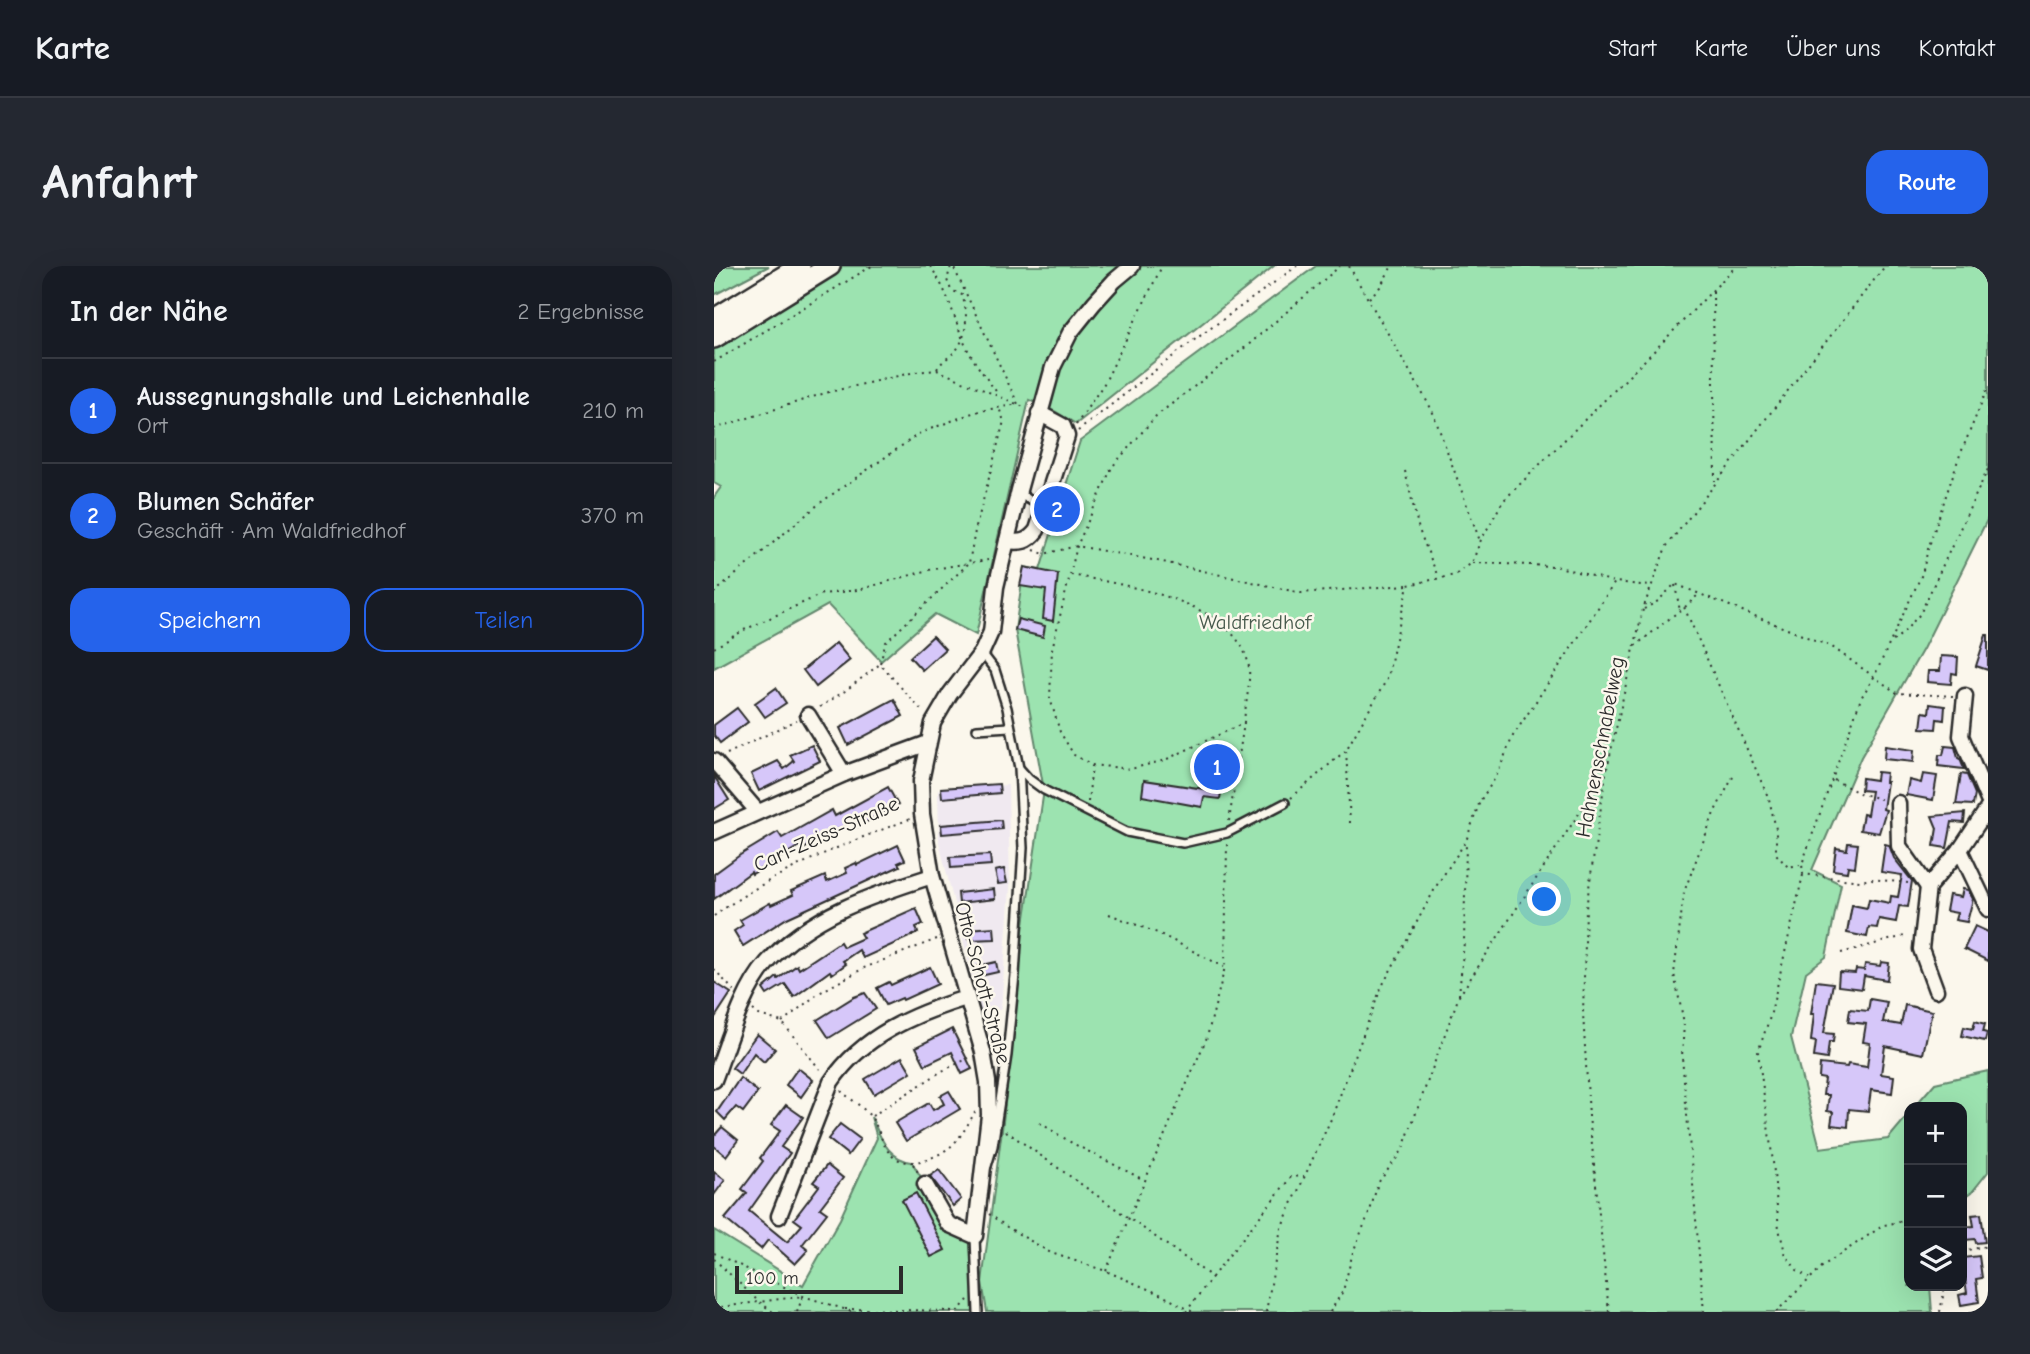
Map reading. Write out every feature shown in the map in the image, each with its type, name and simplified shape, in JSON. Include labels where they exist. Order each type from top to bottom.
[{"type":"street","points":[[714,320],[800,266]]},
{"type":"street","points":[[714,338],[830,266]]},
{"type":"street","points":[[714,832],[844,774],[928,743],[933,723],[950,694],[982,652],[991,632],[996,587],[1003,557],[1014,542],[1019,490],[1053,367],[1070,333],[1114,281],[1132,266]]},
{"type":"street","points":[[1014,542],[1032,538],[1037,530],[1067,436],[1063,426],[1039,413]]},
{"type":"street","points":[[1965,696],[1961,736],[1988,800]]},
{"type":"street","points":[[808,715],[844,774]]},
{"type":"street","name":"Otto-Schott-Straße","points":[[928,743],[921,781],[922,814],[932,876],[983,1052],[988,1082],[989,1115],[975,1236]]},
{"type":"street","points":[[720,758],[757,811]]},
{"type":"street","points":[[1898,803],[1899,846],[1928,886]]},
{"type":"street","points":[[1936,990],[1921,949],[1928,886],[1960,850],[1988,808]]},
{"type":"street","points":[[1960,850],[1988,909]]},
{"type":"street","points":[[714,1080],[744,1002],[766,964],[824,918],[857,902],[932,876]]},
{"type":"street","points":[[779,1216],[831,1082],[842,1066],[896,1024],[929,1009],[966,998]]},
{"type":"street","points":[[925,1184],[948,1223],[975,1236]]},
{"type":"lane","points":[[1019,490],[1033,502],[1042,502],[1048,496]]},
{"type":"lane","points":[[982,652],[995,670],[1007,708],[1019,768],[1023,848],[1010,1022],[997,1124],[991,1157],[984,1170]]},
{"type":"lane","points":[[977,729],[1010,727]]},
{"type":"lane","points":[[1019,768],[1028,779],[1044,790],[1128,832],[1183,843],[1227,833],[1285,803]]},
{"type":"lane","points":[[975,1236],[978,1312]]},
{"type":"path","points":[[714,362],[872,266]]},
{"type":"path","points":[[930,266],[952,306],[970,353],[998,395]]},
{"type":"path","points":[[937,370],[957,349],[965,329],[967,307],[962,295],[951,290],[947,280],[952,266]]},
{"type":"path","points":[[952,266],[1018,404]]},
{"type":"path","points":[[1067,436],[1105,382],[1161,266]]},
{"type":"path","points":[[1067,436],[1081,430],[1186,346],[1297,266]]},
{"type":"path","points":[[1244,723],[1154,763],[1131,769],[1092,765],[1074,755],[1060,732],[1050,698],[1052,649],[1077,546],[1112,467],[1156,416],[1247,346],[1340,266]]},
{"type":"path","points":[[1349,266],[1432,410],[1480,542]]},
{"type":"path","points":[[1368,298],[1380,287],[1392,266]]},
{"type":"path","points":[[1014,542],[1044,554],[1077,546],[1301,593],[1408,585],[1455,575],[1472,563],[1480,542],[1503,501],[1736,266]]},
{"type":"path","name":"Hahnenschnabelweg","points":[[1609,1312],[1589,1116],[1583,1013],[1586,908],[1606,773],[1643,609],[1666,547],[1885,266]]},
{"type":"path","points":[[1713,290],[1714,482]]},
{"type":"path","points":[[714,429],[825,393],[915,372],[937,370],[1039,413]]},
{"type":"path","points":[[1810,1278],[1797,1270],[1786,1256],[1779,1229],[1758,1052],[1770,1017],[1803,874],[1802,864],[1861,698],[1874,677],[1923,574],[1928,549],[1958,460],[1988,387]]},
{"type":"path","points":[[714,593],[820,503],[920,433],[975,412],[1018,404]]},
{"type":"path","points":[[720,758],[808,715],[880,664],[886,642],[970,564],[975,531],[1004,421],[999,407]]},
{"type":"path","points":[[1891,642],[1920,614],[1988,469]]},
{"type":"path","points":[[1405,471],[1419,530],[1438,578]]},
{"type":"path","points":[[714,648],[744,630],[822,594],[858,590],[929,570],[1003,557]]},
{"type":"path","points":[[1472,563],[1555,566],[1615,582],[1651,586]]},
{"type":"path","points":[[1070,575],[1146,589],[1183,602],[1223,624],[1242,645],[1249,665],[1244,723],[1227,833],[1225,967],[1207,1037],[1106,1271]]},
{"type":"path","points":[[1266,1312],[1281,1228],[1331,1119],[1381,988],[1437,885],[1466,841],[1480,801],[1496,777],[1513,736],[1615,582]]},
{"type":"path","points":[[1675,584],[1832,648],[1897,693],[1965,696]]},
{"type":"path","points":[[1643,609],[1658,601],[1675,584]]},
{"type":"path","points":[[1675,584],[1680,611]]},
{"type":"path","points":[[1285,803],[1346,750],[1387,679],[1408,585]]},
{"type":"path","points":[[1634,647],[1700,593]]},
{"type":"path","points":[[1684,607],[1769,799],[1776,829],[1776,854],[1788,867],[1802,864]]},
{"type":"path","points":[[880,664],[933,723]]},
{"type":"path","points":[[1346,750],[1350,823]]},
{"type":"path","points":[[1087,811],[1092,765]]},
{"type":"path","points":[[1330,1312],[1343,1291],[1353,1252],[1378,1183],[1402,1151],[1459,996],[1606,773]]},
{"type":"path","points":[[1703,1312],[1682,1057],[1684,1023],[1674,974],[1684,891],[1714,813],[1733,778]]},
{"type":"path","points":[[1833,779],[1859,793],[1898,803]]},
{"type":"path","name":"Carl-Zeiss-Straße","points":[[714,916],[775,877],[846,844],[922,814]]},
{"type":"path","points":[[1459,996],[1464,942],[1466,841]]},
{"type":"path","points":[[1803,874],[1928,886]]},
{"type":"path","points":[[1109,914],[1160,934],[1225,967]]},
{"type":"path","points":[[1841,953],[1923,931]]},
{"type":"path","points":[[782,1022],[819,993],[864,968],[948,934]]},
{"type":"path","points":[[714,969],[759,1015],[782,1022],[831,1082],[871,1116],[889,1152],[898,1160],[912,1162],[932,1157],[949,1147],[964,1131],[976,1110]]},
{"type":"path","points":[[871,1116],[942,1071],[983,1052]]},
{"type":"path","points":[[1040,1123],[1144,1181]]},
{"type":"path","points":[[997,1124],[1212,1277]]},
{"type":"path","points":[[1187,1312],[1291,1177],[1306,1175]]},
{"type":"path","points":[[979,1207],[1051,1253],[1106,1271],[1162,1296],[1187,1312],[1193,1312]]},
{"type":"path","points":[[1776,1312],[1810,1278],[1884,1225],[1904,1221]]},
{"type":"path","points":[[1967,1250],[1988,1246]]},
{"type":"path","points":[[714,1253],[803,1296],[853,1312]]},
{"type":"path","points":[[714,1259],[773,1312]]},
{"type":"path","points":[[1940,1312],[1944,1291]]},
{"type":"path","points":[[841,1308],[958,1311],[976,1293]]},
{"type":"path","points":[[714,1308],[803,1296]]},
{"type":"path","points":[[797,1312],[803,1296]]},
{"type":"shaded area","points":[[1008,785],[1010,888],[1001,1009],[982,1016],[939,842],[938,790]]},
{"type":"green space","points":[[714,266],[769,266],[714,295]]},
{"type":"green space","points":[[842,266],[1274,266],[1076,424],[1029,400],[976,635],[935,614],[881,661],[828,605],[714,668],[714,497],[721,487],[714,483],[714,344]]},
{"type":"green space","name":"Waldfriedhof","points":[[1316,266],[1988,266],[1988,518],[1923,649],[1861,757],[1812,870],[1841,884],[1826,957],[1806,972],[1791,1037],[1820,1148],[1888,1139],[1904,1120],[1904,1291],[1930,1291],[1932,1312],[987,1312],[982,1282],[1003,1122],[1023,931],[1044,790],[1015,630],[1024,567],[1040,570],[1057,515],[1061,516],[1065,506],[1060,504],[1080,441]]},
{"type":"green space","points":[[1988,1071],[1988,1172],[1967,1196],[1967,1102],[1918,1102],[1935,1083]]},
{"type":"green space","points":[[871,1117],[886,1146],[896,1157],[912,1162],[948,1223],[970,1242],[976,1312],[714,1312],[714,1230],[803,1285],[840,1219],[877,1138]]},
{"type":"building","points":[[1056,502],[1065,505],[1061,516],[1052,514]]},
{"type":"building","points":[[1024,567],[1058,574],[1053,621],[1043,619],[1046,590],[1020,586]]},
{"type":"building","points":[[1018,619],[1045,626],[1043,637],[1015,630]]},
{"type":"building","points":[[1988,635],[1988,670],[1976,666]]},
{"type":"building","points":[[933,636],[945,649],[922,670],[910,657]]},
{"type":"building","points":[[836,643],[850,660],[816,687],[803,670]]},
{"type":"building","points":[[1941,656],[1958,657],[1957,674],[1952,673],[1951,684],[1927,682],[1928,671],[1940,671]]},
{"type":"building","points":[[776,688],[786,703],[765,717],[755,703]]},
{"type":"building","points":[[894,699],[903,716],[848,745],[840,728]]},
{"type":"building","points":[[1930,704],[1945,706],[1944,720],[1937,719],[1936,729],[1921,728],[1923,712],[1929,713]]},
{"type":"building","points":[[737,708],[748,722],[720,743],[714,735],[714,725]]},
{"type":"building","points":[[812,745],[820,761],[759,791],[751,774],[778,761],[784,769],[794,761],[790,755]]},
{"type":"building","points":[[1885,746],[1914,750],[1913,762],[1884,759]]},
{"type":"building","points":[[1945,746],[1955,747],[1964,769],[1938,766],[1939,755],[1943,755]]},
{"type":"building","points":[[1211,747],[1228,749],[1220,799],[1204,797],[1202,807],[1142,796],[1144,780],[1205,789]]},
{"type":"building","points":[[1877,772],[1886,773],[1887,782],[1883,809],[1886,810],[1879,833],[1860,830],[1863,814],[1867,815],[1871,791],[1861,790],[1862,778],[1876,780]]},
{"type":"building","points":[[1923,774],[1937,776],[1933,800],[1906,795],[1909,780],[1921,783]]},
{"type":"building","points":[[1961,774],[1967,775],[1975,794],[1973,805],[1956,804]]},
{"type":"building","points":[[714,776],[729,800],[714,809]]},
{"type":"building","points":[[999,784],[1000,793],[942,798],[941,788]]},
{"type":"building","points":[[888,787],[898,805],[857,827],[854,821],[805,848],[803,844],[752,874],[751,872],[714,899],[714,874],[740,855],[778,832],[782,838],[832,810],[835,816]]},
{"type":"building","points":[[1965,813],[1964,823],[1952,822],[1947,848],[1934,846],[1937,828],[1932,816]]},
{"type":"building","points":[[1001,820],[1002,829],[942,834],[941,825]]},
{"type":"building","points":[[1848,843],[1858,844],[1855,867],[1848,866],[1847,872],[1833,870],[1836,848],[1847,850]]},
{"type":"building","points":[[1885,844],[1889,845],[1894,858],[1912,881],[1908,907],[1899,906],[1896,922],[1879,919],[1877,928],[1869,927],[1867,937],[1847,933],[1852,905],[1867,908],[1869,899],[1890,903],[1891,896],[1898,897],[1902,875],[1881,872]]},
{"type":"building","points":[[898,845],[905,860],[898,863],[900,866],[787,918],[743,946],[734,931],[743,925],[740,920],[770,903],[771,905],[793,895],[791,891],[825,876],[827,882],[847,873],[845,868]]},
{"type":"building","points":[[990,855],[991,865],[951,868],[950,857]]},
{"type":"building","points":[[1004,869],[1007,883],[998,884],[995,871]]},
{"type":"building","points":[[994,889],[995,899],[959,903],[958,893]]},
{"type":"building","points":[[1963,889],[1968,890],[1973,899],[1967,922],[1955,920],[1957,913],[1946,911],[1949,895],[1961,897]]},
{"type":"building","points":[[916,908],[923,924],[916,927],[918,933],[863,958],[859,950],[843,961],[846,964],[832,974],[830,971],[794,997],[785,984],[767,995],[763,989],[777,977],[778,979],[797,965],[799,969],[840,942],[843,947],[863,938],[860,933]]},
{"type":"building","points":[[1975,926],[1988,932],[1988,961],[1964,949]]},
{"type":"building","points":[[994,927],[995,939],[969,940],[968,929]]},
{"type":"building","points":[[996,962],[998,972],[980,976],[978,966]]},
{"type":"building","points":[[1881,962],[1889,963],[1887,980],[1864,976],[1862,989],[1838,986],[1839,972],[1855,973],[1856,969],[1864,970],[1865,964],[1880,966]]},
{"type":"building","points":[[930,967],[938,984],[886,1005],[877,988],[889,982],[891,985]]},
{"type":"building","points":[[1816,981],[1833,983],[1824,1033],[1834,1034],[1833,1042],[1829,1042],[1827,1059],[1814,1057],[1816,1042],[1811,1041],[1814,1014],[1811,1014]]},
{"type":"building","points":[[714,982],[731,993],[714,1019]]},
{"type":"building","points":[[865,993],[876,1009],[829,1038],[817,1020]]},
{"type":"building","points":[[1870,999],[1887,1002],[1883,1022],[1901,1025],[1905,1005],[1932,1011],[1923,1054],[1885,1046],[1881,1074],[1894,1076],[1892,1093],[1871,1090],[1868,1111],[1849,1109],[1848,1127],[1831,1125],[1833,1112],[1827,1111],[1829,1095],[1823,1095],[1825,1079],[1819,1078],[1820,1064],[1867,1067],[1870,1043],[1863,1042],[1866,1024],[1848,1022],[1850,1009],[1868,1011]]},
{"type":"building","points":[[1975,1021],[1985,1024],[1985,1041],[1962,1036],[1964,1027],[1973,1029]]},
{"type":"building","points":[[952,1029],[972,1069],[962,1074],[952,1052],[925,1065],[916,1047]]},
{"type":"building","points":[[757,1034],[775,1049],[764,1062],[754,1053],[740,1074],[732,1068]]},
{"type":"building","points":[[902,1057],[911,1072],[874,1094],[865,1079]]},
{"type":"building","points":[[798,1068],[813,1080],[801,1097],[786,1085]]},
{"type":"building","points":[[740,1078],[758,1092],[743,1112],[736,1107],[725,1120],[717,1112]]},
{"type":"building","points":[[949,1091],[960,1109],[906,1141],[895,1123],[929,1103],[933,1110],[944,1104],[940,1096]]},
{"type":"building","points":[[786,1105],[803,1117],[781,1147],[790,1153],[749,1211],[787,1242],[802,1225],[794,1219],[819,1186],[813,1182],[827,1165],[843,1178],[820,1208],[827,1213],[802,1245],[808,1250],[795,1264],[768,1240],[761,1249],[725,1219],[747,1193],[742,1189],[763,1161],[760,1158],[780,1131],[771,1125]]},
{"type":"building","points":[[840,1124],[860,1139],[848,1155],[828,1139]]},
{"type":"building","points":[[722,1127],[738,1140],[726,1156],[714,1146],[714,1136]]},
{"type":"building","points":[[939,1170],[961,1199],[953,1206],[930,1176]]},
{"type":"building","points":[[714,1172],[725,1180],[714,1195]]},
{"type":"building","points":[[916,1193],[945,1250],[931,1257],[902,1200]]},
{"type":"building","points":[[1981,1214],[1985,1242],[1967,1240],[1967,1227],[1974,1226],[1972,1215]]},
{"type":"building","points":[[1979,1256],[1982,1278],[1976,1279],[1979,1302],[1961,1305],[1959,1295],[1967,1293],[1967,1257]]},
{"type":"place","name":"Blumen Schäfer","points":[[1057,509]]},
{"type":"place","name":"Aussegnungshalle und Leichenhalle","points":[[1217,767]]}]
